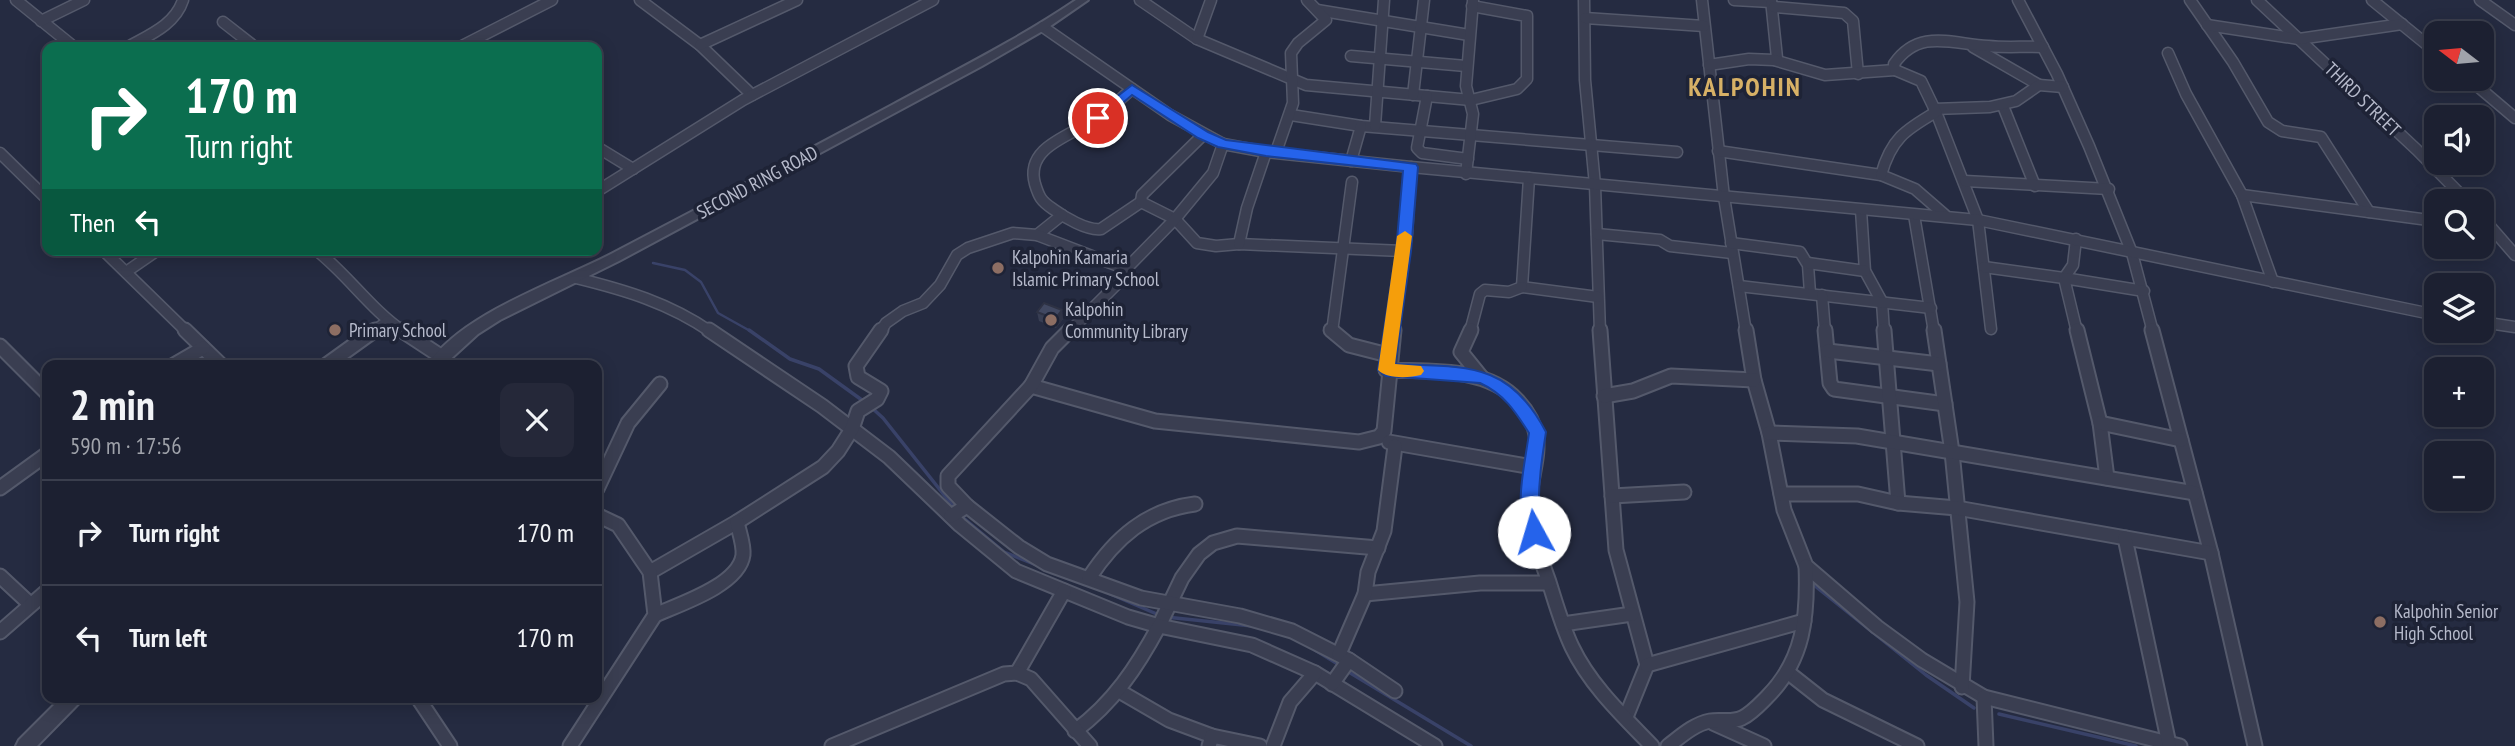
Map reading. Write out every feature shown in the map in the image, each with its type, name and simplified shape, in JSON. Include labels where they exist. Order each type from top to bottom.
[{"type":"street","points":[[16,0],[68,42]]},
{"type":"street","points":[[41,21],[84,0]]},
{"type":"street","points":[[136,42],[179,12],[183,0]]},
{"type":"street","points":[[470,42],[552,0]]},
{"type":"street","points":[[640,0],[700,45],[752,95]]},
{"type":"street","points":[[700,45],[797,0]]},
{"type":"street","points":[[602,188],[752,95],[933,0]]},
{"type":"street","name":"SECOND RING ROAD","points":[[439,360],[497,316],[576,278],[809,155],[1044,27],[1083,0]]},
{"type":"street","points":[[1140,0],[1197,39],[1306,85],[1471,100],[1517,89],[1527,79],[1529,20],[1520,13],[1472,3],[1466,66],[1466,86],[1471,100],[1471,134],[1466,174]]},
{"type":"street","points":[[1197,39],[1212,0]]},
{"type":"street","points":[[1239,244],[1247,208],[1271,152],[1291,115],[1294,81],[1289,66],[1291,53],[1301,38],[1326,20],[1307,0]]},
{"type":"street","points":[[1375,126],[1384,0]]},
{"type":"street","points":[[1413,95],[1424,0]]},
{"type":"street","points":[[1584,0],[1585,80],[1593,146],[1598,297],[1616,550],[1647,664],[1626,717]]},
{"type":"street","points":[[1668,746],[1708,721],[1735,720],[1751,712],[1779,687],[1790,674],[1801,644],[1808,598],[1806,566],[1791,533],[1769,433],[1754,380],[1724,197],[1702,0]]},
{"type":"street","points":[[1734,0],[1772,3],[1850,16],[1853,21],[1858,74]]},
{"type":"street","points":[[2018,0],[2063,87],[2109,189],[2132,253],[2211,553],[2255,746]]},
{"type":"street","points":[[2190,0],[2234,62],[2268,122],[2282,131],[2321,137],[2369,212]]},
{"type":"street","name":"THIRD STREET","points":[[2257,0],[2455,189]]},
{"type":"street","points":[[2372,0],[2424,42]]},
{"type":"street","points":[[2480,0],[2515,25]]},
{"type":"street","points":[[1772,3],[1777,40],[1777,58],[1774,60]]},
{"type":"street","points":[[1317,10],[1469,34]]},
{"type":"street","points":[[1585,18],[1704,26]]},
{"type":"street","points":[[223,22],[249,42]]},
{"type":"street","points":[[2207,25],[2300,39],[2402,24]]},
{"type":"street","points":[[1044,27],[1132,89],[1203,135],[1223,144],[1466,174],[1914,215],[1945,215],[2076,239],[2132,253],[2424,313]]},
{"type":"street","points":[[1895,70],[1894,64],[1903,49],[1917,42],[2043,47]]},
{"type":"street","points":[[1963,42],[2039,85],[2063,87]]},
{"type":"street","points":[[2168,52],[2186,94],[2242,195],[2273,282]]},
{"type":"street","points":[[1351,57],[1466,66]]},
{"type":"street","points":[[1709,65],[1749,59],[1774,60],[1812,73],[1858,74],[1895,70],[1921,81],[1965,181],[1978,220],[1991,329]]},
{"type":"street","points":[[1881,174],[1891,142],[1898,134],[1935,111],[2003,106],[2021,100],[2039,85]]},
{"type":"street","points":[[1132,89],[1098,118],[1061,138],[1037,158],[1032,172],[1040,200],[1062,215],[1095,230],[1101,229],[1142,202]]},
{"type":"street","points":[[2483,91],[2515,118]]},
{"type":"street","points":[[1427,96],[1417,148],[1422,153],[1468,159]]},
{"type":"street","points":[[2003,106],[2035,186]]},
{"type":"street","points":[[1291,115],[1361,126],[1677,152]]},
{"type":"street","points":[[1351,161],[1361,126]]},
{"type":"street","points":[[1142,202],[1142,195],[1203,135]]},
{"type":"street","points":[[1223,144],[1213,173],[1175,219],[1126,269],[1117,284],[1052,348],[1031,386],[990,427],[948,477],[948,486],[958,511],[998,531],[1047,564],[1141,598],[1189,635],[1227,639],[1259,647],[1315,673],[1341,668],[1395,691]]},
{"type":"street","points":[[602,150],[634,169]]},
{"type":"street","points":[[1718,151],[1826,169],[1881,174],[1915,189],[1945,215]]},
{"type":"street","points":[[1,156],[42,194]]},
{"type":"street","points":[[1031,386],[1155,421],[1330,441],[1359,442],[1379,437],[1384,431],[1387,363],[1403,251],[1411,167]]},
{"type":"street","points":[[1522,287],[1529,178]]},
{"type":"street","points":[[1965,181],[2109,189]]},
{"type":"street","points":[[1352,182],[1331,330],[1336,338],[1346,345],[1387,363],[1482,378],[1500,385],[1517,400],[1538,432],[1532,467],[1530,513],[1548,583],[1563,624],[1573,649],[1592,678],[1610,702],[1652,746]]},
{"type":"street","points":[[2242,195],[2424,219]]},
{"type":"street","points":[[1142,202],[1175,219],[1197,243],[1216,246],[1239,244],[1403,251]]},
{"type":"street","points":[[1861,210],[1862,251],[1866,271],[1882,302],[1898,503]]},
{"type":"street","points":[[1037,234],[1062,215]]},
{"type":"street","points":[[1914,215],[1952,452],[1966,602],[1962,687]]},
{"type":"street","points":[[650,572],[737,522],[823,467],[838,451],[852,429],[858,411],[877,399],[881,391],[858,377],[856,366],[886,323],[923,303],[940,285],[957,255],[968,248],[1013,233],[1037,234],[1126,269]]},
{"type":"street","points":[[1597,234],[1660,240],[1670,246],[1800,252],[1808,263],[1816,294],[1828,351],[1830,383],[1834,389],[1945,404]]},
{"type":"street","points":[[2494,236],[2515,255]]},
{"type":"street","points":[[2076,239],[2073,265],[2064,278],[2100,423],[2107,478]]},
{"type":"street","points":[[109,256],[215,360]]},
{"type":"street","points":[[126,272],[149,256]]},
{"type":"street","points":[[324,256],[341,270],[388,321],[437,360]]},
{"type":"street","points":[[1808,263],[1866,271]]},
{"type":"street","points":[[1984,267],[2144,291]]},
{"type":"street","points":[[576,278],[631,291],[697,322],[889,457],[958,511],[1016,571],[1128,617],[1240,616],[1292,631],[1435,746]]},
{"type":"street","points":[[1739,286],[1931,308]]},
{"type":"street","points":[[1482,378],[1461,352],[1471,329],[1480,294],[1485,290],[1508,292],[1522,287],[1598,297]]},
{"type":"street","points":[[334,360],[388,321]]},
{"type":"street","points":[[2494,324],[2515,327]]},
{"type":"street","points":[[0,346],[42,388]]},
{"type":"street","points":[[182,360],[202,348]]},
{"type":"street","points":[[1828,351],[1939,365]]},
{"type":"street","points":[[1604,396],[1633,391],[1671,376],[1754,380]]},
{"type":"street","points":[[602,478],[628,423],[660,384]]},
{"type":"street","points":[[2100,423],[2181,440]]},
{"type":"street","points":[[1769,433],[1857,436],[2195,493]]},
{"type":"street","points":[[1379,437],[1395,446],[1532,467]]},
{"type":"street","points":[[1341,668],[1365,594],[1368,572],[1384,531],[1395,446]]},
{"type":"street","points":[[0,488],[42,458]]},
{"type":"street","points":[[1612,496],[1684,492]]},
{"type":"street","points":[[1781,494],[1858,494],[1898,503],[1957,508],[2211,553]]},
{"type":"street","points":[[1089,578],[1100,559],[1122,535],[1175,505],[1195,504]]},
{"type":"street","points":[[602,517],[618,525],[650,572],[655,615]]},
{"type":"street","points":[[602,697],[655,615],[720,585],[737,571],[744,556],[737,522]]},
{"type":"street","points":[[1075,731],[1093,719],[1119,691],[1142,660],[1163,616],[1199,554],[1213,543],[1237,536],[1378,548]]},
{"type":"street","points":[[1806,566],[1877,627],[1962,687],[1984,697],[2174,745],[2125,538]]},
{"type":"street","points":[[0,576],[30,604]]},
{"type":"street","points":[[1365,594],[1479,583],[1548,583]]},
{"type":"street","points":[[1017,673],[1063,591]]},
{"type":"street","points":[[0,632],[42,596]]},
{"type":"street","points":[[1563,624],[1632,614]]},
{"type":"street","points":[[1647,664],[1804,621]]},
{"type":"street","points":[[832,746],[1004,674],[1017,673],[1031,679],[1090,746]]},
{"type":"street","points":[[1273,746],[1290,702],[1315,673]]},
{"type":"street","points":[[1790,674],[1824,700],[1917,746]]},
{"type":"street","points":[[1119,691],[1210,741],[1260,746]]},
{"type":"street","points":[[1984,697],[1986,746]]},
{"type":"street","points":[[25,746],[68,703]]},
{"type":"street","points":[[421,703],[450,746]]},
{"type":"street","points":[[570,746],[598,703]]},
{"type":"street","points":[[1708,721],[1764,746]]},
{"type":"building","points":[[1044,303],[1062,310],[1055,319],[1037,312]]},
{"type":"waterway","points":[[653,263],[685,270],[701,282],[718,313],[751,332]]},
{"type":"waterway","points":[[751,332],[790,359],[819,369],[866,403]]},
{"type":"waterway","points":[[872,408],[883,418],[956,510]]},
{"type":"waterway","points":[[961,516],[1004,552],[1039,566]]},
{"type":"waterway","points":[[1810,582],[1926,675],[1974,708]]},
{"type":"waterway","points":[[1108,593],[1159,615]]},
{"type":"waterway","points":[[1166,617],[1252,626]]},
{"type":"waterway","points":[[1315,650],[1341,666]]},
{"type":"waterway","points":[[1347,671],[1471,746]]},
{"type":"waterway","points":[[1999,714],[2136,746]]},
{"type":"slow traffic","points":[[1405,236],[1386,370],[1416,371]]},
{"type":"place","name":"Kalpohin Kamaria Islamic Primary School","points":[[998,268]]},
{"type":"place","name":"Kalpohin Community Library","points":[[1051,320]]},
{"type":"place","name":"Primary School","points":[[335,330]]},
{"type":"place","name":"Kalpohin Senior High School","points":[[2380,622]]},
{"type":"district","name":"KALPOHIN","points":[[1745,86]]},
{"type":"route","points":[[1098,118],[1132,89],[1203,135],[1223,144],[1266,152],[1411,167],[1403,251],[1386,370],[1482,378],[1500,385],[1517,400],[1538,432],[1530,485],[1530,513],[1534,532]]}]
